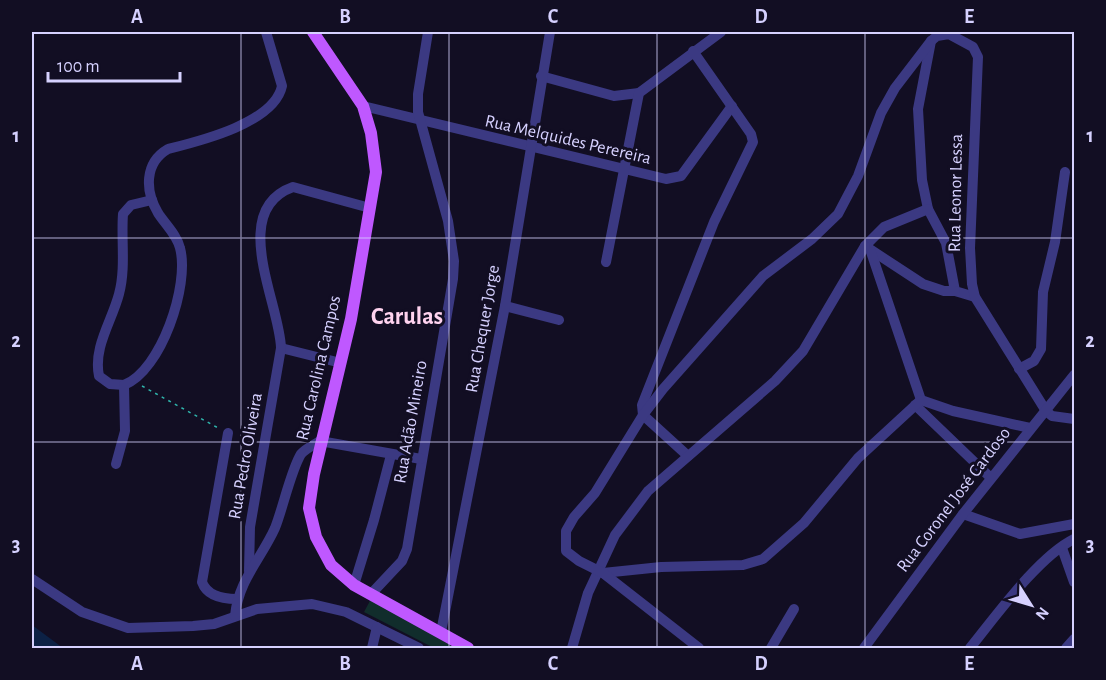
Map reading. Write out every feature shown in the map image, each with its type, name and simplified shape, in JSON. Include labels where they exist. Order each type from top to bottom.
[{"type":"main road","name":"Rua Carolina Campos","points":[[314,32],[363,106],[371,133],[376,172],[341,363],[320,441],[309,508],[314,528],[332,565],[354,585],[468,648]]},
{"type":"street","points":[[152,200],[130,205],[123,214],[119,294],[106,326],[101,348],[99,376],[110,384],[129,383],[148,365],[162,341],[173,314],[181,282],[180,247],[152,200],[148,177],[150,167],[158,155],[242,124],[272,106],[280,95],[281,78],[266,32]]},
{"type":"street","name":"Rua Adão Mineiro","points":[[371,594],[402,561],[407,549],[454,261],[448,222],[417,102],[428,32]]},
{"type":"street","name":"Rua Chequer Jorge","points":[[441,632],[505,306],[550,32]]},
{"type":"street","points":[[541,76],[614,96],[639,93],[721,32]]},
{"type":"street","name":"Rua Leonor Lessa","points":[[931,41],[937,36],[949,34],[973,47],[978,57],[970,248],[975,297]]},
{"type":"street","points":[[931,41],[918,110],[922,180],[928,209],[946,243],[956,291]]},
{"type":"street","points":[[699,648],[600,572],[566,550],[566,531],[595,493],[643,415],[748,291],[763,276],[812,239],[838,214],[858,176],[881,113],[895,88],[931,41]]},
{"type":"street","points":[[688,456],[643,415],[642,405],[714,222],[732,182],[751,150],[751,134],[693,51]]},
{"type":"street","points":[[606,262],[639,93]]},
{"type":"street","name":"Rua Melquides Perereira","points":[[363,106],[530,149],[666,179],[676,179],[693,162],[732,106]]},
{"type":"street","points":[[1019,369],[1034,361],[1041,349],[1043,292],[1055,242],[1065,172]]},
{"type":"street","name":"Rua Pedro Oliveira","points":[[249,571],[250,526],[281,348],[277,322],[264,277],[260,233],[269,207],[282,191],[293,187],[370,208]]},
{"type":"street","points":[[572,648],[615,535],[648,491],[776,381],[803,351],[884,227],[928,209]]},
{"type":"street","points":[[868,249],[923,284],[975,297],[1046,411],[1052,416],[1074,419]]},
{"type":"street","points":[[868,249],[918,403],[991,478]]},
{"type":"street","points":[[505,306],[559,320]]},
{"type":"street","points":[[281,348],[341,363]]},
{"type":"street","name":"Rua Coronel José Cardoso","points":[[864,648],[963,514],[1074,375]]},
{"type":"street","points":[[116,464],[125,431],[129,383]]},
{"type":"street","points":[[600,572],[661,567],[742,565],[763,559],[804,523],[852,465],[918,403]]},
{"type":"street","points":[[918,403],[1030,428]]},
{"type":"street","name":"Rua Pedro Oliveira","points":[[228,433],[202,572],[204,587],[219,597],[237,599]]},
{"type":"street","points":[[235,616],[237,599],[249,571],[274,530],[302,454],[320,441],[420,459]]},
{"type":"street","points":[[354,585],[391,454]]},
{"type":"street","points":[[963,514],[1020,534],[1074,524]]},
{"type":"street","points":[[970,648],[1017,591],[1074,539]]},
{"type":"street","points":[[1062,548],[1074,582]]},
{"type":"street","points":[[32,579],[82,612],[128,628],[214,624],[257,609],[312,604],[346,612],[419,648]]},
{"type":"street","points":[[771,648],[794,609]]},
{"type":"street","points":[[372,648],[376,627]]},
{"type":"street","points":[[1066,648],[1074,639]]},
{"type":"path","points":[[129,383],[228,433]]},
{"type":"green space","points":[[371,599],[456,648],[434,648],[364,612]]},
{"type":"water","points":[[32,625],[63,648],[32,648]]},
{"type":"district","name":"Carulas","points":[[407,317]]}]
